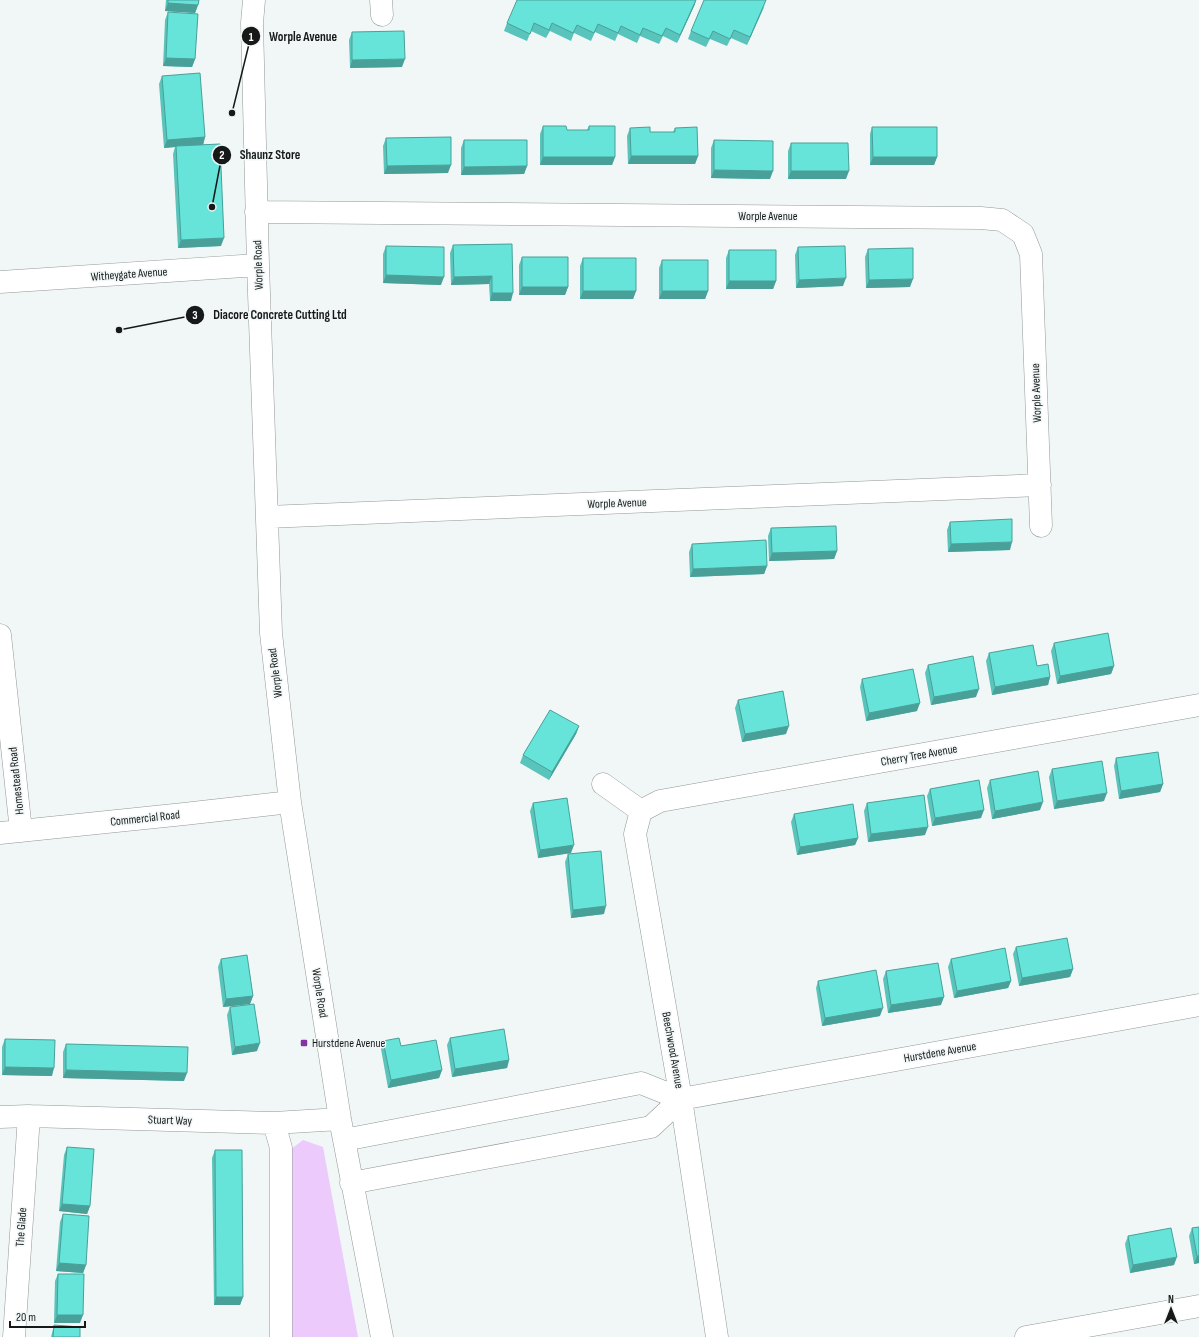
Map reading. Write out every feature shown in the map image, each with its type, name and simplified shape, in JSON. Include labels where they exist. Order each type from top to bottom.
[{"type":"street","name":"Worple Road","points":[[254,0],[252,23],[256,212],[271,633],[290,802],[351,1183],[382,1337]]},
{"type":"street","name":"Worple Avenue","points":[[256,212],[981,218],[1002,220],[1023,234],[1031,254],[1042,526]]},
{"type":"street","name":"Witheygate Avenue","points":[[0,282],[258,265]]},
{"type":"street","name":"Worple Avenue","points":[[267,517],[1040,485]]},
{"type":"street","name":"Homestead Road","points":[[0,635],[21,831]]},
{"type":"street","name":"Cherry Tree Avenue","points":[[641,811],[660,801],[1199,706]]},
{"type":"street","points":[[603,784],[641,811]]},
{"type":"street","name":"Commercial Road","points":[[0,833],[290,802]]},
{"type":"street","name":"Beechwood Avenue","points":[[641,811],[635,834],[681,1099],[717,1337]]},
{"type":"street","name":"Hurstdene Avenue","points":[[681,1099],[1199,1005]]},
{"type":"street","points":[[344,1140],[641,1083],[681,1099],[651,1127],[351,1183]]},
{"type":"street","name":"Stuart Way","points":[[0,1117],[29,1116],[274,1123],[340,1119]]},
{"type":"street","name":"The Glade","points":[[14,1337],[29,1116]]},
{"type":"street","points":[[274,1123],[281,1148],[280,1337]]},
{"type":"street","points":[[1026,1337],[1199,1306]]},
{"type":"shaded area","points":[[303,1140],[323,1147],[358,1337],[286,1337],[290,1150]]},
{"type":"building","points":[[168,0],[199,0],[198,5],[168,3]]},
{"type":"building","points":[[517,0],[696,0],[680,35],[666,28],[662,36],[643,28],[640,35],[621,26],[618,33],[598,24],[594,33],[577,25],[573,33],[552,23],[549,30],[534,23],[530,34],[507,23]]},
{"type":"building","points":[[704,0],[766,0],[750,37],[734,30],[730,39],[713,31],[709,39],[691,31]]},
{"type":"building","points":[[168,12],[198,14],[195,59],[166,58]]},
{"type":"building","points":[[404,31],[405,59],[352,60],[352,32]]},
{"type":"building","points":[[200,73],[205,137],[167,140],[162,76]]},
{"type":"building","points":[[543,126],[566,126],[567,130],[589,130],[589,126],[615,126],[615,157],[543,157]]},
{"type":"building","points":[[650,127],[650,132],[675,132],[675,128],[697,127],[698,156],[631,156],[630,128]]},
{"type":"building","points":[[872,127],[937,127],[937,157],[873,157]]},
{"type":"building","points":[[451,137],[451,165],[387,166],[386,138]]},
{"type":"building","points":[[464,140],[527,140],[527,166],[464,167]]},
{"type":"building","points":[[714,140],[773,141],[773,171],[714,170]]},
{"type":"building","points":[[791,143],[848,143],[849,171],[791,171]]},
{"type":"building","points":[[220,144],[224,238],[181,240],[176,146]]},
{"type":"building","points":[[512,244],[513,293],[492,293],[492,276],[454,277],[453,245]]},
{"type":"building","points":[[386,246],[444,247],[444,277],[386,275]]},
{"type":"building","points":[[845,246],[846,278],[799,280],[798,247]]},
{"type":"building","points":[[913,248],[913,279],[869,280],[868,249]]},
{"type":"building","points":[[729,250],[776,250],[776,281],[729,281]]},
{"type":"building","points":[[522,257],[568,257],[568,287],[522,287]]},
{"type":"building","points":[[583,258],[636,258],[636,291],[583,291]]},
{"type":"building","points":[[662,260],[708,260],[708,291],[662,291]]},
{"type":"building","points":[[1012,519],[1012,542],[951,544],[950,522]]},
{"type":"building","points":[[836,526],[837,551],[772,553],[771,528]]},
{"type":"building","points":[[766,540],[767,566],[693,569],[692,544]]},
{"type":"building","points":[[1108,633],[1114,666],[1060,676],[1054,643]]},
{"type":"building","points":[[1033,645],[1037,666],[1048,664],[1050,677],[995,687],[989,653]]},
{"type":"building","points":[[973,656],[979,689],[934,697],[928,665]]},
{"type":"building","points":[[913,669],[920,703],[869,713],[862,679]]},
{"type":"building","points":[[783,691],[789,726],[745,734],[738,700]]},
{"type":"building","points":[[550,710],[579,726],[552,772],[523,755]]},
{"type":"building","points":[[1158,752],[1163,784],[1121,791],[1116,758]]},
{"type":"building","points":[[1102,761],[1107,793],[1057,801],[1052,769]]},
{"type":"building","points":[[1038,771],[1043,802],[995,811],[990,780]]},
{"type":"building","points":[[979,780],[984,810],[935,818],[930,789]]},
{"type":"building","points":[[924,795],[928,827],[871,834],[867,803]]},
{"type":"building","points":[[567,798],[574,845],[540,850],[533,803]]},
{"type":"building","points":[[853,804],[858,838],[800,847],[794,814]]},
{"type":"building","points":[[601,851],[606,906],[573,910],[568,854]]},
{"type":"building","points":[[1067,938],[1073,969],[1022,978],[1016,947]]},
{"type":"building","points":[[1005,948],[1011,981],[957,991],[951,959]]},
{"type":"building","points":[[247,955],[253,996],[226,999],[221,959]]},
{"type":"building","points":[[938,963],[944,997],[891,1005],[886,971]]},
{"type":"building","points":[[876,970],[883,1008],[825,1018],[818,981]]},
{"type":"building","points":[[254,1004],[260,1043],[235,1047],[230,1007]]},
{"type":"building","points":[[504,1029],[509,1060],[455,1069],[450,1038]]},
{"type":"building","points":[[399,1038],[401,1046],[436,1040],[442,1070],[391,1080],[383,1041]]},
{"type":"building","points":[[5,1039],[55,1040],[54,1068],[5,1067]]},
{"type":"building","points":[[66,1044],[188,1047],[187,1073],[66,1070]]},
{"type":"building","points":[[67,1147],[94,1149],[90,1206],[62,1204]]},
{"type":"building","points":[[215,1150],[242,1150],[243,1297],[216,1297]]},
{"type":"building","points":[[63,1214],[89,1216],[86,1265],[59,1263]]},
{"type":"building","points":[[1199,1227],[1199,1256],[1197,1256],[1192,1228]]},
{"type":"building","points":[[1171,1228],[1177,1257],[1133,1265],[1128,1236]]},
{"type":"building","points":[[58,1274],[84,1274],[83,1315],[57,1315]]},
{"type":"building","points":[[54,1325],[80,1327],[80,1337],[53,1337]]},
{"type":"place","name":"Worple Avenue","points":[[232,113]]},
{"type":"place","name":"Shaunz Store","points":[[212,207]]},
{"type":"place","name":"Diacore Concrete Cutting Ltd","points":[[119,330]]},
{"type":"place","name":"Hurstdene Avenue","points":[[304,1043]]}]
